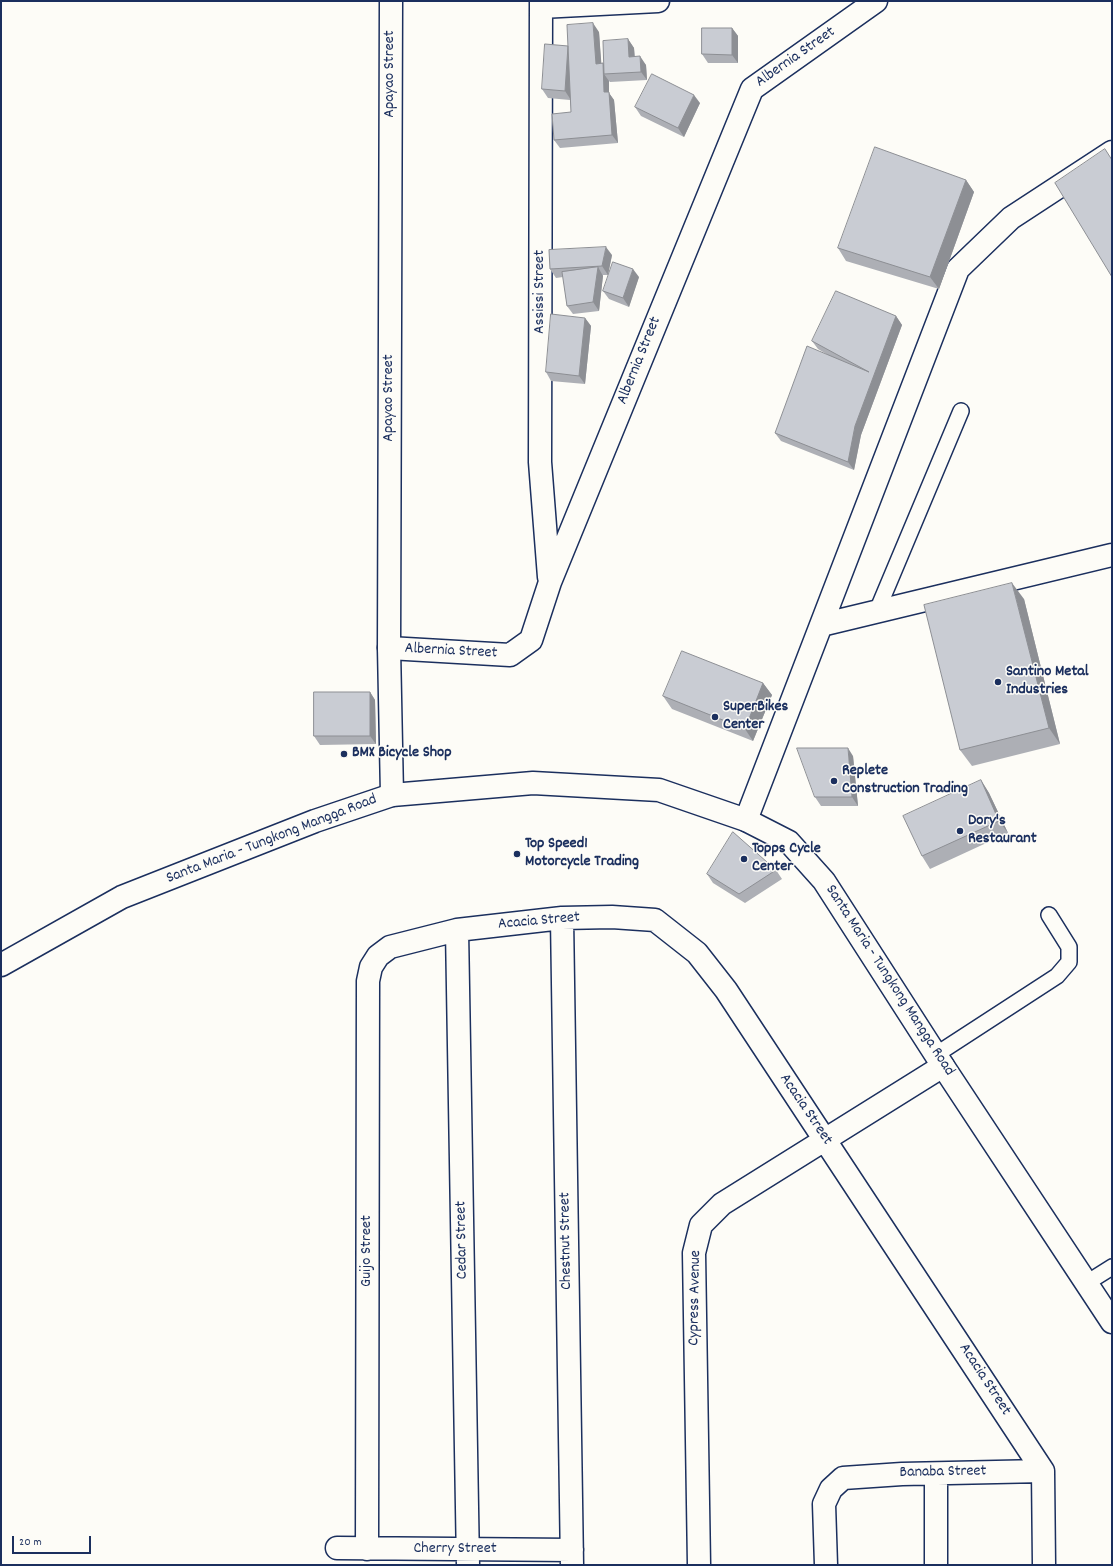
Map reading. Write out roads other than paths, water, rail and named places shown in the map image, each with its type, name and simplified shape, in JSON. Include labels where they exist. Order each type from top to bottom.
[{"type":"street","name":"Apayao Street","points":[[391,1],[389,648],[392,795]]},
{"type":"street","points":[[541,4],[658,1]]},
{"type":"street","name":"Albernia Street","points":[[389,648],[510,655],[531,640],[550,582],[752,89],[876,1]]},
{"type":"street","name":"Assissi Street","points":[[541,4],[540,462],[550,582]]},
{"type":"street","points":[[746,820],[958,269],[1011,218],[1112,152]]},
{"type":"street","points":[[821,625],[1112,555]]},
{"type":"street","name":"Santa Maria - Tungkong Mangga Road","points":[[1,965],[122,896],[315,821],[392,795],[533,783],[659,790],[746,820],[789,842],[824,881],[1085,1284],[1112,1322]]},
{"type":"street","name":"Acacia Street","points":[[378,956],[390,947],[457,930],[562,918],[612,916],[655,920],[696,954],[726,990],[1043,1471]]},
{"type":"street","name":"Chestnut Street","points":[[562,918],[572,1558]]},
{"type":"street","name":"Cedar Street","points":[[457,930],[468,1558]]},
{"type":"street","name":"Guijo Street","points":[[367,1549],[368,981],[371,967],[378,956]]},
{"type":"street","name":"Cypress Avenue","points":[[699,1565],[694,1253],[701,1225],[722,1204],[825,1139],[940,1060]]},
{"type":"street","points":[[1043,1471],[1044,1565]]},
{"type":"street","name":"Banaba Street","points":[[826,1565],[824,1504],[831,1489],[843,1478],[873,1475],[1043,1471]]},
{"type":"street","points":[[936,1474],[936,1565]]},
{"type":"street","name":"Cherry Street","points":[[337,1548],[367,1549],[468,1558],[572,1558]]},
{"type":"lane","points":[[877,611],[961,411]]},
{"type":"lane","points":[[940,1060],[1057,976],[1069,962],[1069,946],[1049,915]]},
{"type":"lane","points":[[1085,1284],[1112,1267]]},
{"type":"place","name":"Santino Metal Industries","points":[[998,682]]},
{"type":"place","name":"SuperBikes Center","points":[[715,717]]},
{"type":"place","name":"BMX Bicycle Shop","points":[[344,754]]},
{"type":"place","name":"Replete Construction Trading","points":[[834,781]]},
{"type":"place","name":"Dory's Restaurant","points":[[960,831]]},
{"type":"place","name":"Top Speed1 Motorcycle Trading","points":[[517,854]]},
{"type":"place","name":"Topps Cycle Center","points":[[744,859]]}]
